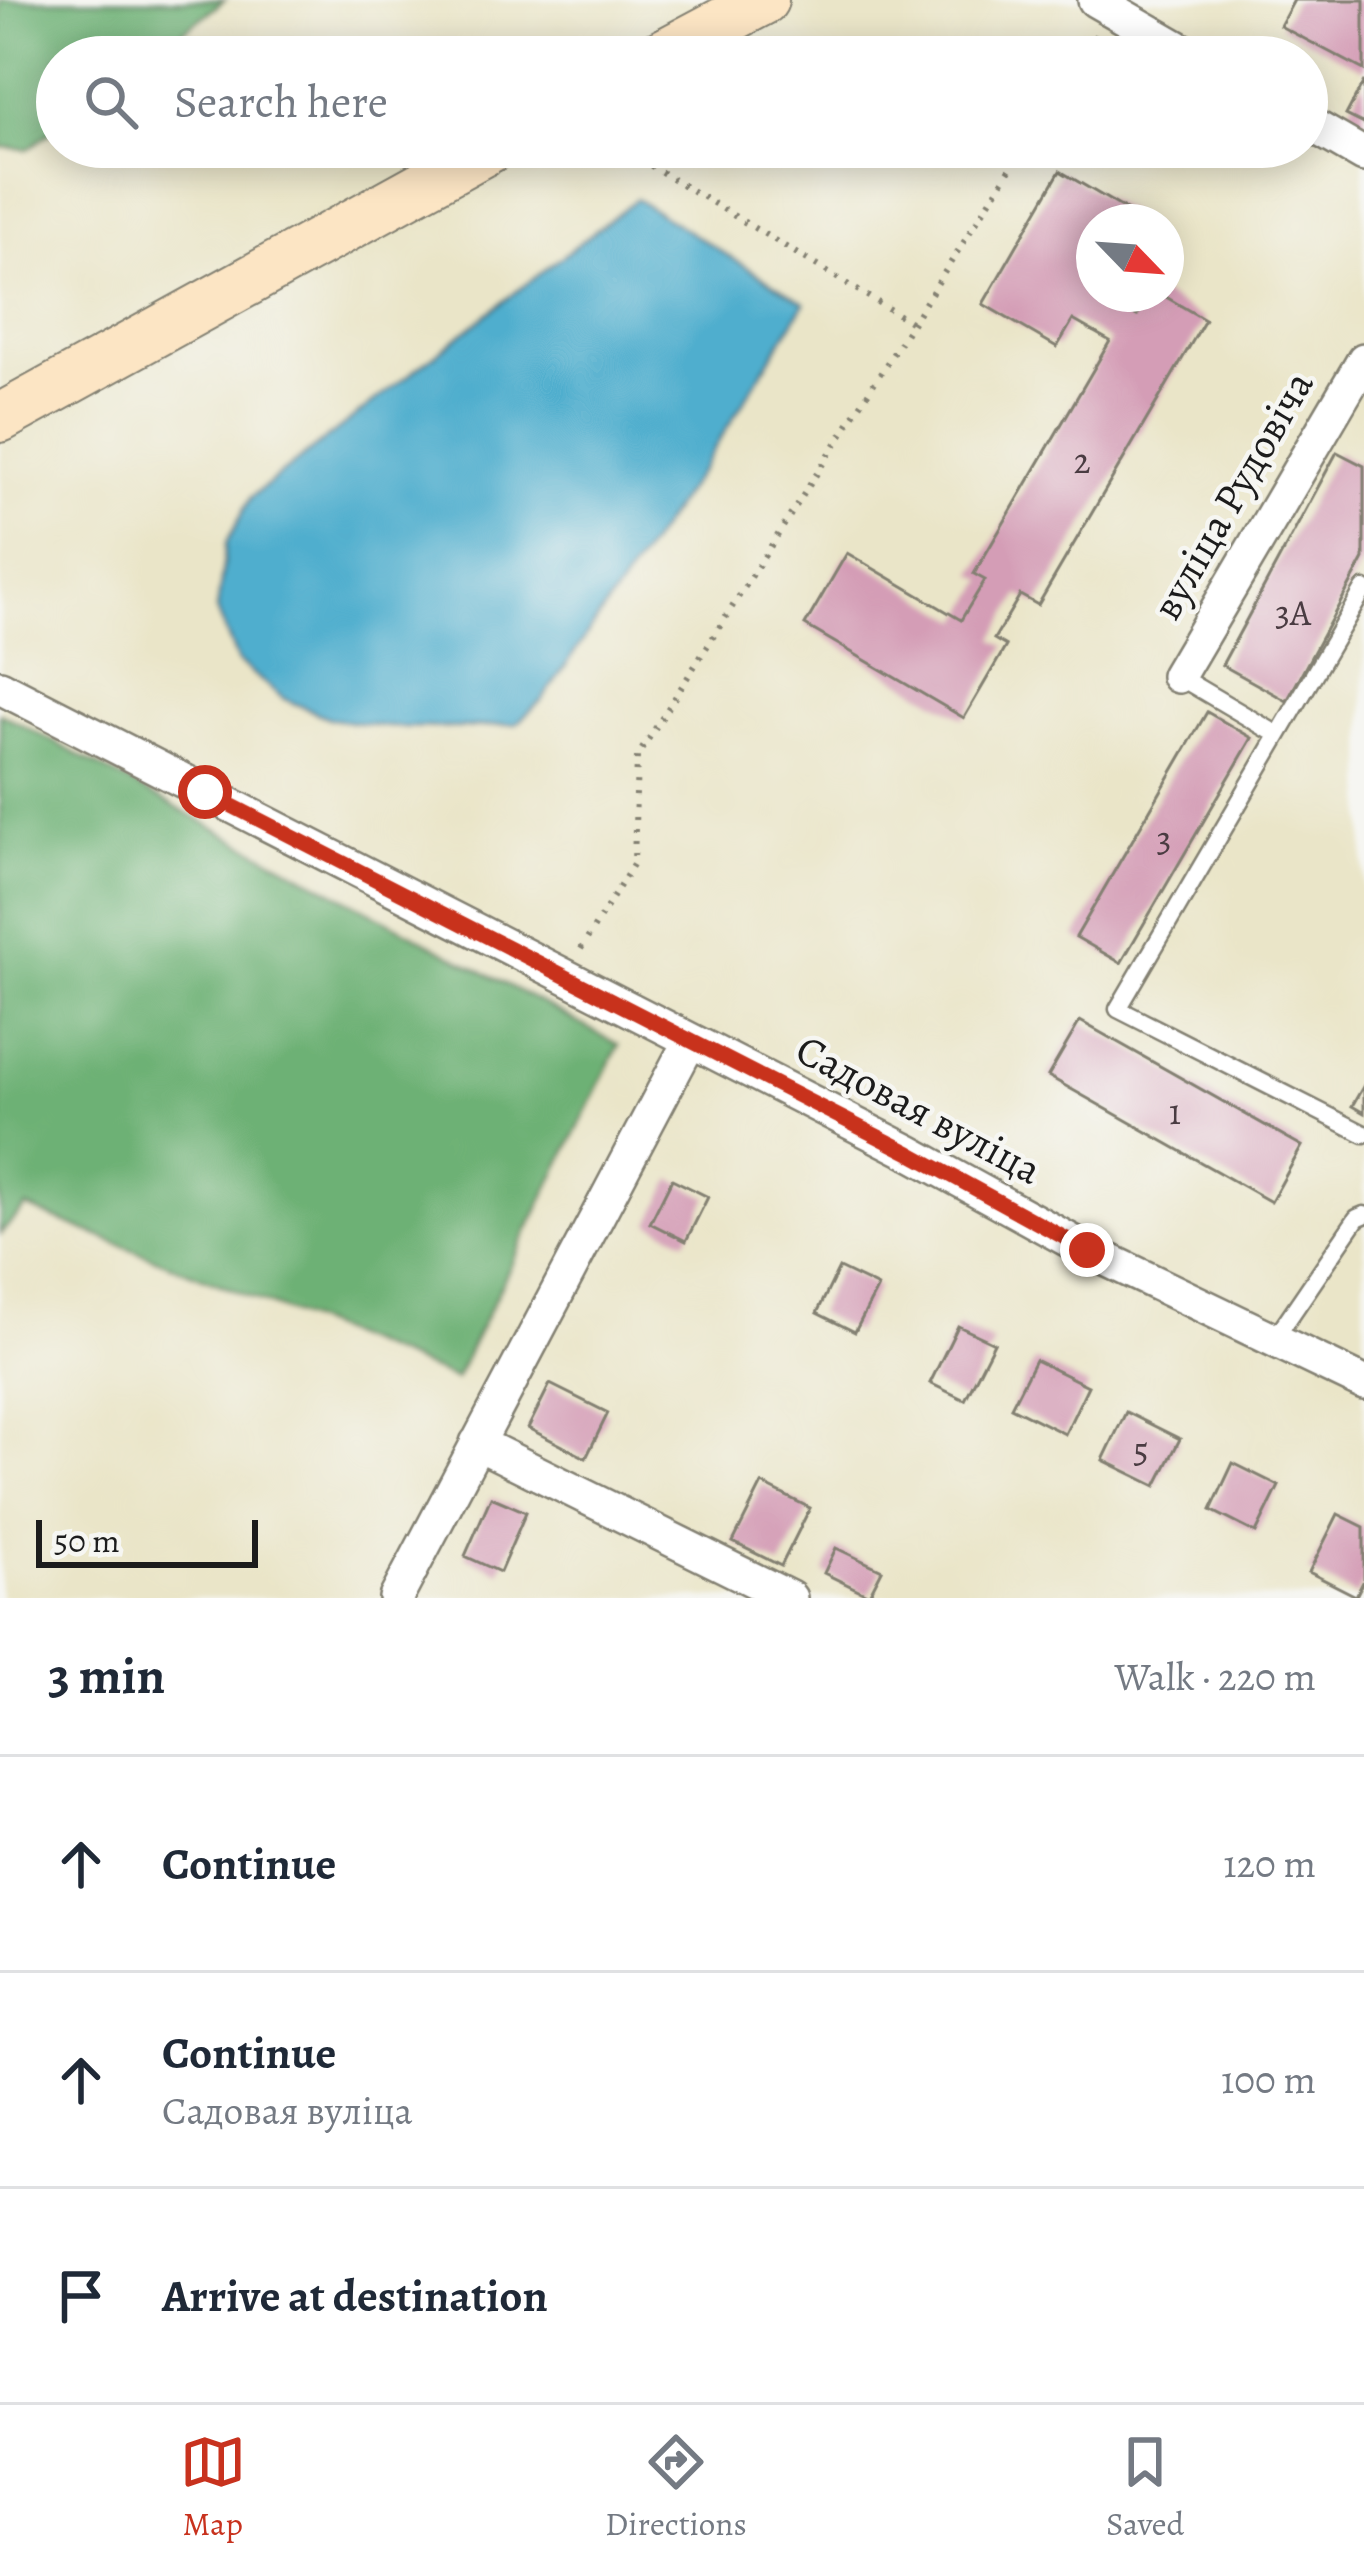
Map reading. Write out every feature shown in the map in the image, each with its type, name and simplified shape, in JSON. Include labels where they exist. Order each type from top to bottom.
[{"type":"street","points":[[696,36],[764,0]]},
{"type":"street","points":[[1095,0],[1158,36]]},
{"type":"street","points":[[1328,134],[1364,155]]},
{"type":"street","points":[[0,418],[454,168]]},
{"type":"street","name":"вуліца Рудовіча","points":[[1178,676],[1364,360]]},
{"type":"street","name":"Садовая вуліца","points":[[0,687],[910,1153],[1087,1250],[1364,1383]]},
{"type":"street","points":[[396,1598],[690,1041]]},
{"type":"street","points":[[477,1443],[790,1598]]},
{"type":"lane","points":[[1364,589],[1118,1009],[1364,1134]]},
{"type":"lane","points":[[1178,676],[1278,736]]},
{"type":"lane","points":[[1275,1338],[1357,1218],[1364,1215]]},
{"type":"path","points":[[655,168],[912,323]]},
{"type":"path","points":[[563,977],[634,863],[637,757],[1011,168]]},
{"type":"green space","points":[[0,0],[225,0],[177,36],[36,36],[36,143],[28,149],[0,147]]},
{"type":"green space","points":[[0,713],[619,1045],[455,1379],[26,1207],[0,1234]]},
{"type":"water","points":[[636,199],[805,303],[704,465],[542,700],[516,724],[462,728],[388,727],[331,719],[284,699],[238,662],[217,610],[226,544],[251,497]]},
{"type":"building","points":[[1294,0],[1364,0],[1364,70],[1328,51],[1328,36],[1299,36],[1280,26]]},
{"type":"building","points":[[1364,81],[1364,124],[1346,115]]},
{"type":"building","points":[[1060,171],[1116,204],[1076,204],[1076,312],[1137,316],[1139,312],[1184,312],[1184,308],[1205,320],[1038,605],[1020,595],[994,639],[1006,646],[964,718],[805,625],[847,553],[961,620],[985,580],[974,574],[1110,341],[1073,320],[1057,347],[983,304]]},
{"type":"building","points":[[1337,452],[1364,466],[1364,559],[1287,701],[1222,665]]},
{"type":"building","points":[[1207,712],[1252,738],[1121,963],[1076,937]]},
{"type":"building","points":[[1080,1021],[1302,1146],[1271,1202],[1048,1076]]},
{"type":"building","points":[[1364,1085],[1364,1113],[1352,1106]]},
{"type":"building","points":[[672,1179],[708,1197],[686,1241],[650,1223]]},
{"type":"building","points":[[839,1268],[878,1287],[855,1332],[817,1313]]},
{"type":"building","points":[[958,1326],[994,1343],[965,1400],[930,1383]]},
{"type":"building","points":[[1035,1360],[1088,1386],[1065,1434],[1011,1407]]},
{"type":"building","points":[[550,1384],[608,1413],[586,1458],[528,1428]]},
{"type":"building","points":[[1126,1412],[1180,1439],[1156,1486],[1103,1460]]},
{"type":"building","points":[[1233,1463],[1279,1486],[1256,1533],[1211,1510]]},
{"type":"building","points":[[762,1484],[810,1508],[781,1566],[733,1542]]},
{"type":"building","points":[[491,1497],[526,1512],[500,1572],[465,1556]]},
{"type":"building","points":[[1338,1514],[1364,1527],[1364,1580],[1356,1596],[1309,1572]]},
{"type":"building","points":[[836,1548],[882,1570],[869,1595],[824,1573]]},
{"type":"route","points":[[205,792],[910,1153],[1087,1250]]}]
